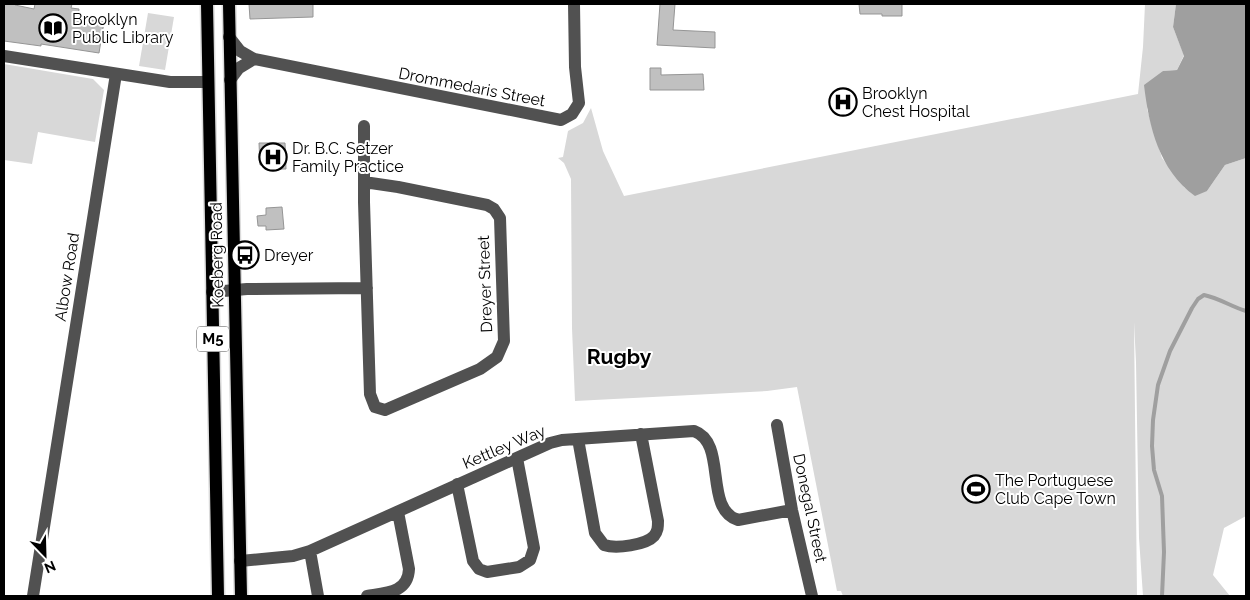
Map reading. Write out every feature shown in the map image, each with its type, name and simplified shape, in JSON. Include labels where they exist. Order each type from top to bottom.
[{"type":"main road","name":"Koeberg Road","points":[[207,4],[218,596]]},
{"type":"main road","name":"Koeberg Road","points":[[229,4],[241,596]]},
{"type":"street","name":"Drommedaris Street","points":[[229,37],[240,51],[254,59],[561,120],[572,114],[579,103],[575,66],[574,4]]},
{"type":"street","points":[[4,56],[170,82],[208,82]]},
{"type":"street","points":[[230,80],[238,68],[254,59]]},
{"type":"street","name":"Albow Road","points":[[33,596],[116,74]]},
{"type":"street","name":"Dreyer Street","points":[[364,126],[364,182],[370,394],[372,404],[378,409],[389,409],[480,368],[497,357],[504,341],[500,218],[494,209],[487,205],[364,182]]},
{"type":"street","points":[[212,292],[247,289],[367,288]]},
{"type":"street","name":"Donegal Street","points":[[777,425],[792,510],[812,596]]},
{"type":"street","name":"Kettley Way","points":[[240,561],[288,557],[310,551],[550,443],[562,440],[694,431],[704,437],[710,446],[722,504],[725,511],[733,518],[738,520],[792,510]]},
{"type":"street","points":[[578,439],[596,533],[604,546],[618,547],[645,542],[658,529],[641,434]]},
{"type":"street","points":[[457,484],[473,561],[476,566],[487,572],[518,567],[530,560],[534,548],[516,458]]},
{"type":"street","points":[[367,596],[399,589],[406,584],[409,578],[398,512]]},
{"type":"street","points":[[310,551],[318,596]]},
{"type":"shaded area","points":[[1145,4],[1176,4],[1173,27],[1184,55],[1177,70],[1163,71],[1147,109],[1162,158],[1185,188],[1207,191],[1225,165],[1246,158],[1246,516],[1224,528],[1213,575],[1230,596],[1143,596],[1139,538],[1134,322],[1137,596],[843,596],[841,591],[837,591],[797,387],[767,391],[575,401],[572,328],[571,179],[564,163],[558,158],[563,157],[568,131],[583,123],[591,108],[603,151],[624,196],[1138,94]]},
{"type":"shaded area","points":[[1176,4],[1246,4],[1246,158],[1225,165],[1207,191],[1195,196],[1173,174],[1164,161],[1153,132],[1144,85],[1163,71],[1177,70],[1184,56],[1173,27]]},
{"type":"shaded area","points":[[148,13],[174,17],[165,70],[139,66]]},
{"type":"shaded area","points":[[4,64],[93,79],[104,90],[95,142],[38,132],[32,164],[4,160]]},
{"type":"building","name":"Brooklyn Public Library","points":[[4,4],[15,4],[34,9],[35,4],[72,4],[71,8],[79,9],[78,18],[104,22],[99,53],[41,44],[41,46],[4,41]]},
{"type":"building","points":[[249,4],[313,4],[313,17],[250,19]]},
{"type":"building","points":[[660,4],[675,4],[673,30],[715,32],[715,48],[657,45]]},
{"type":"building","points":[[859,4],[902,4],[902,16],[860,14]]},
{"type":"building","points":[[650,68],[661,68],[661,75],[703,74],[704,90],[650,90]]},
{"type":"building","name":"Dr. B.C. Setzer Family Practice","points":[[259,143],[285,143],[286,169],[272,169],[272,165],[260,165]]},
{"type":"building","points":[[282,207],[284,229],[266,230],[266,226],[258,226],[257,216],[266,215],[266,208]]},
{"type":"waterway","points":[[1162,596],[1164,552],[1162,496],[1154,470],[1152,446],[1153,420],[1158,385],[1170,351],[1198,299],[1204,295],[1246,311]]},
{"type":"place","name":"Brooklyn Public Library","points":[[53,28]]},
{"type":"place","name":"Brooklyn Chest Hospital","points":[[843,102]]},
{"type":"place","name":"Dr. B.C. Setzer Family Practice","points":[[273,157]]},
{"type":"place","name":"Dreyer","points":[[245,255]]},
{"type":"place","name":"The Portuguese Club Cape Town","points":[[976,489]]},
{"type":"district","name":"Rugby","points":[[619,356]]}]
